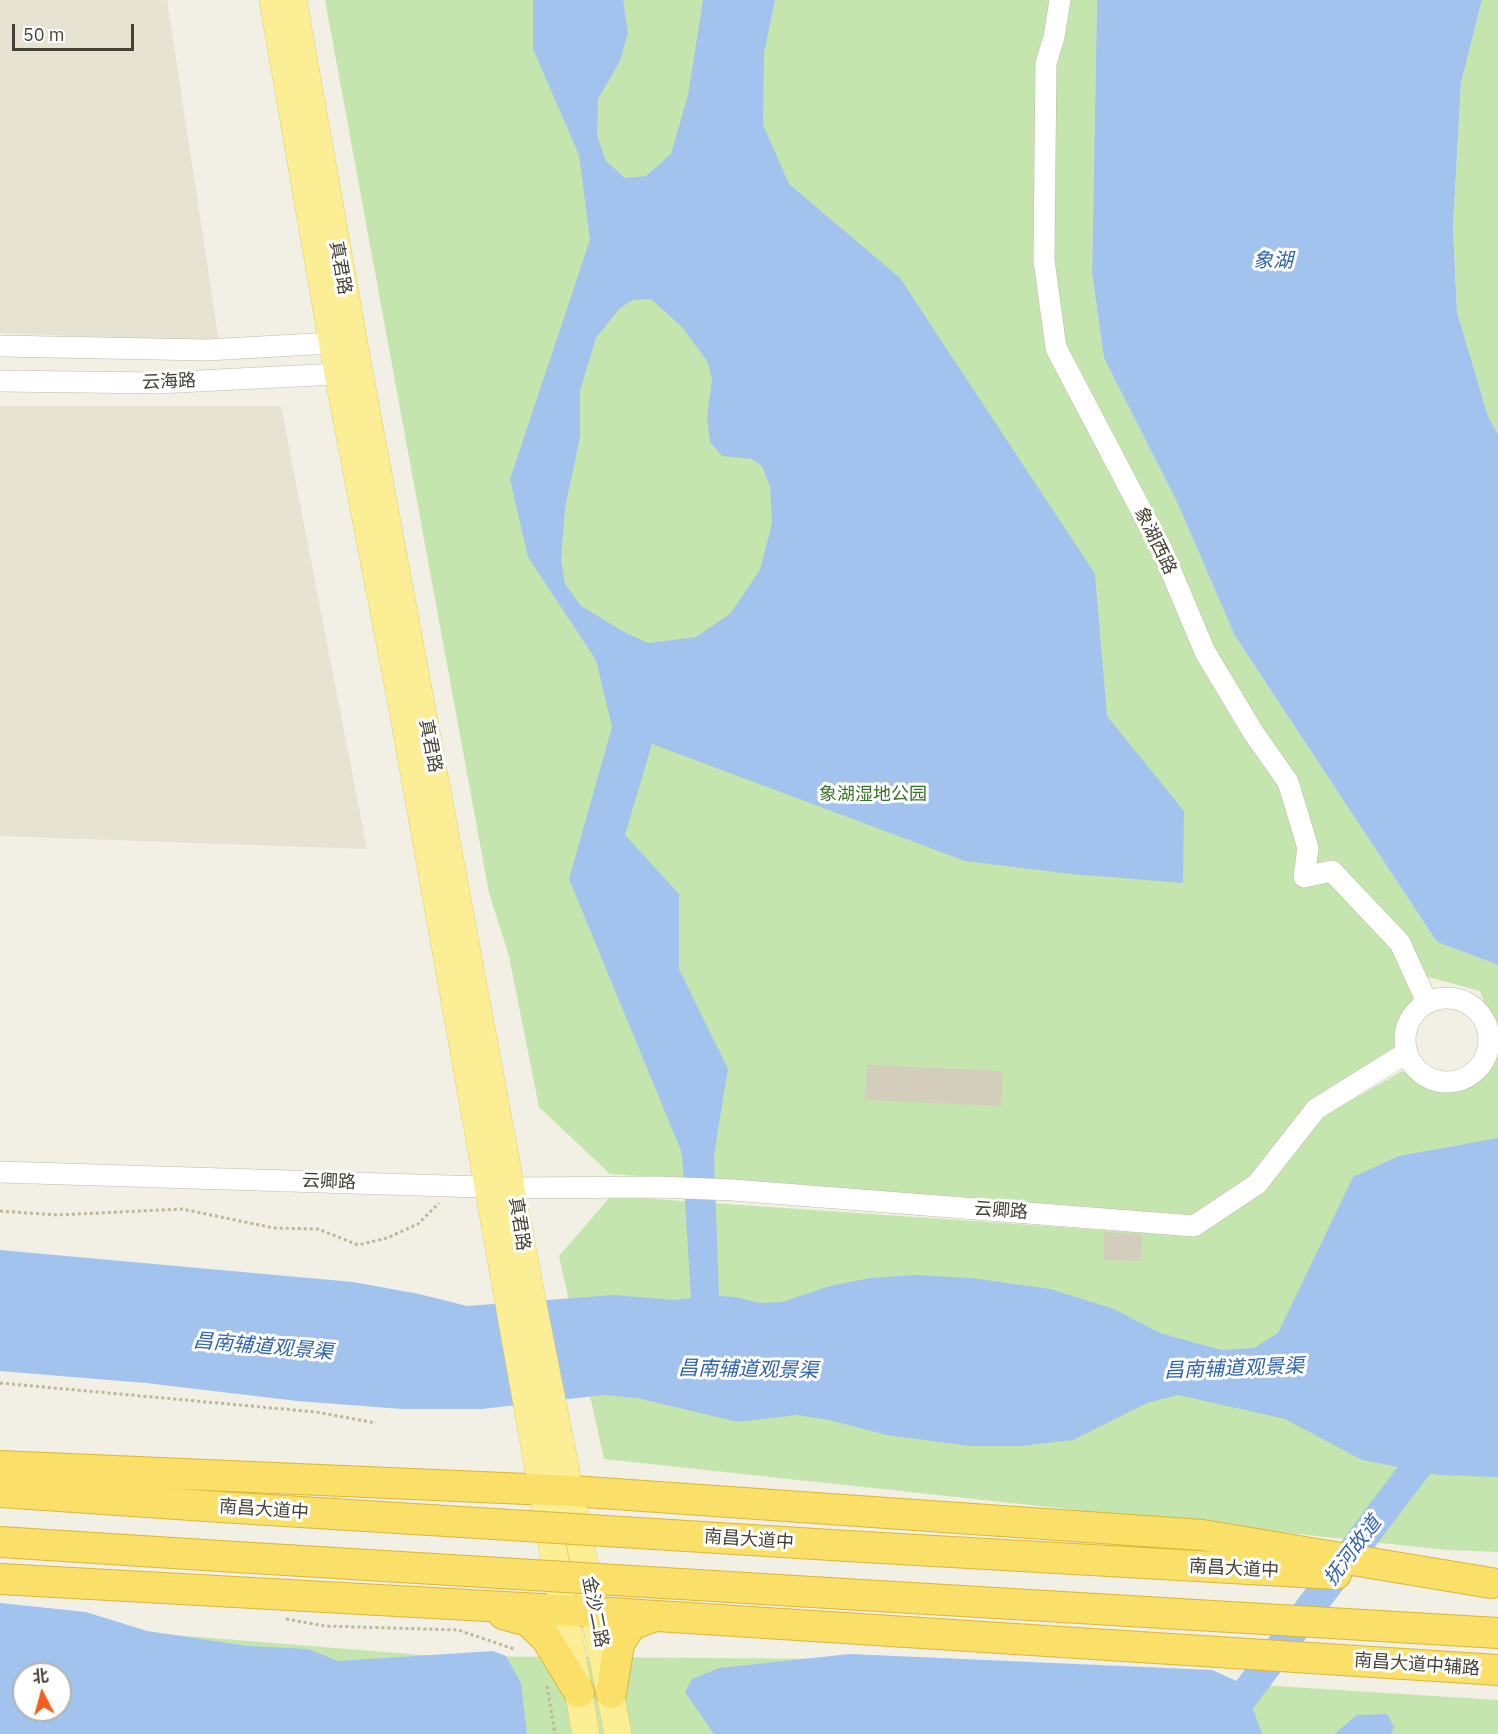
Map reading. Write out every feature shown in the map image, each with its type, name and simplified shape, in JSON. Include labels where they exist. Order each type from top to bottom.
[{"type":"highway","points":[[0,1466],[558,1491],[1202,1536],[1280,1560]]},
{"type":"highway","name":"南昌大道中","points":[[0,1492],[847,1546],[1280,1560],[1494,1583]]},
{"type":"highway","points":[[0,1542],[1498,1634]]},
{"type":"highway","points":[[0,1579],[596,1612],[1042,1641],[1292,1622]]},
{"type":"highway","points":[[477,1606],[528,1621],[546,1638],[579,1692]]},
{"type":"highway","points":[[611,1693],[619,1644],[631,1625],[655,1616]]},
{"type":"highway","name":"南昌大道中辅路","points":[[1042,1641],[1498,1670]]},
{"type":"main road","name":"真君路","points":[[273,0],[332,343],[402,705],[500,1187]]},
{"type":"main road","name":"真君路","points":[[293,0],[518,1288],[531,1426],[558,1491]]},
{"type":"main road","name":"真君路","points":[[518,1288],[555,1415],[558,1491]]},
{"type":"main road","name":"金沙二路","points":[[558,1491],[566,1611],[586,1734]]},
{"type":"main road","name":"金沙二路","points":[[558,1491],[596,1612],[618,1734]]},
{"type":"street","name":"象湖西路","points":[[1060,0],[1054,37],[1046,63],[1044,260],[1056,348],[1163,552],[1205,652],[1253,732],[1288,782],[1308,848],[1304,877],[1332,871],[1400,943],[1427,1002]]},
{"type":"street","name":"云海路","points":[[0,346],[207,350],[332,343]]},
{"type":"street","name":"云海路","points":[[0,381],[157,383],[338,374]]},
{"type":"street","points":[[1447,998],[1467,1002],[1482,1016],[1489,1035],[1492,1057],[1474,1072],[1456,1081],[1435,1081],[1417,1071],[1406,1053],[1405,1033],[1412,1015],[1427,1002],[1447,998]]},
{"type":"street","name":"云卿路","points":[[0,1172],[500,1187],[658,1187],[733,1190],[1194,1226],[1257,1184],[1316,1109],[1406,1053]]},
{"type":"path","points":[[0,1211],[57,1215],[182,1209],[274,1228],[318,1229],[358,1245],[387,1238],[418,1224],[458,1185]]},
{"type":"path","points":[[0,1383],[316,1412],[376,1422]]},
{"type":"path","points":[[546,1677],[555,1734]]},
{"type":"shaded area","points":[[0,0],[167,0],[219,342],[0,333]]},
{"type":"shaded area","points":[[0,406],[281,406],[367,849],[0,836]]},
{"type":"green space","name":"象湖湿地公园","points":[[325,0],[1097,0],[1092,273],[1104,358],[1177,502],[1235,636],[1437,942],[1498,965],[1498,1552],[1446,1550],[604,1459],[559,1256],[611,1196],[1190,1236],[1266,1190],[1322,1117],[1402,1071],[1449,1089],[1492,1067],[1495,1035],[1480,991],[1421,975],[1393,1053],[1206,1216],[610,1174],[539,1107],[509,956],[489,893]]},
{"type":"green space","points":[[1482,0],[1498,0],[1498,434],[1488,416],[1457,312],[1453,227],[1461,83]]},
{"type":"green space","points":[[0,1621],[435,1656],[847,1659],[1498,1700],[1498,1734],[0,1734]]},
{"type":"water","name":"昌南辅道观景渠","points":[[533,0],[623,0],[628,33],[620,61],[598,99],[597,136],[606,161],[625,178],[646,176],[671,154],[688,95],[703,0],[775,0],[764,53],[763,125],[789,184],[900,278],[1095,574],[1107,716],[1184,811],[1183,883],[1071,874],[965,861],[652,744],[625,835],[679,894],[679,969],[728,1069],[714,1155],[719,1296],[760,1303],[782,1302],[830,1286],[870,1278],[916,1275],[971,1278],[1050,1289],[1114,1309],[1160,1333],[1221,1350],[1254,1348],[1278,1333],[1353,1177],[1399,1156],[1498,1138],[1498,1477],[1439,1475],[1362,1460],[1285,1419],[1178,1395],[1147,1403],[1073,1440],[1021,1446],[969,1446],[887,1435],[829,1420],[797,1415],[738,1422],[637,1398],[604,1395],[482,1409],[402,1409],[297,1401],[146,1383],[0,1371],[0,1250],[353,1282],[419,1294],[467,1306],[614,1295],[674,1300],[691,1298],[682,1153],[569,879],[612,727],[596,660],[528,557],[510,479],[590,240],[579,155],[533,49]],"holes":[[[651,299],[682,327],[707,361],[712,379],[707,417],[710,442],[722,456],[752,459],[762,466],[770,486],[772,523],[760,570],[730,614],[696,637],[649,643],[626,633],[581,606],[565,584],[561,560],[565,508],[580,437],[580,391],[596,338],[620,308],[633,300]]]},
{"type":"water","name":"象湖","points":[[1097,0],[1482,0],[1461,83],[1453,227],[1457,312],[1488,416],[1498,434],[1498,965],[1437,942],[1235,636],[1177,502],[1104,358],[1092,273]]},
{"type":"water","points":[[0,1603],[86,1612],[147,1631],[247,1646],[308,1649],[338,1661],[493,1651],[506,1656],[521,1683],[527,1734],[0,1734]]},
{"type":"water","points":[[850,1654],[1212,1670],[1239,1682],[1248,1694],[1262,1734],[714,1734],[685,1692],[692,1679],[719,1668]]},
{"type":"water","points":[[1387,1714],[1394,1727],[1391,1734],[1334,1734],[1357,1715]]},
{"type":"building","points":[[867,1065],[1003,1071],[1001,1106],[865,1100]]},
{"type":"building","points":[[1104,1232],[1142,1235],[1141,1261],[1104,1260]]},
{"type":"waterway","name":"抚河故道","points":[[1215,1734],[1439,1437]]}]
